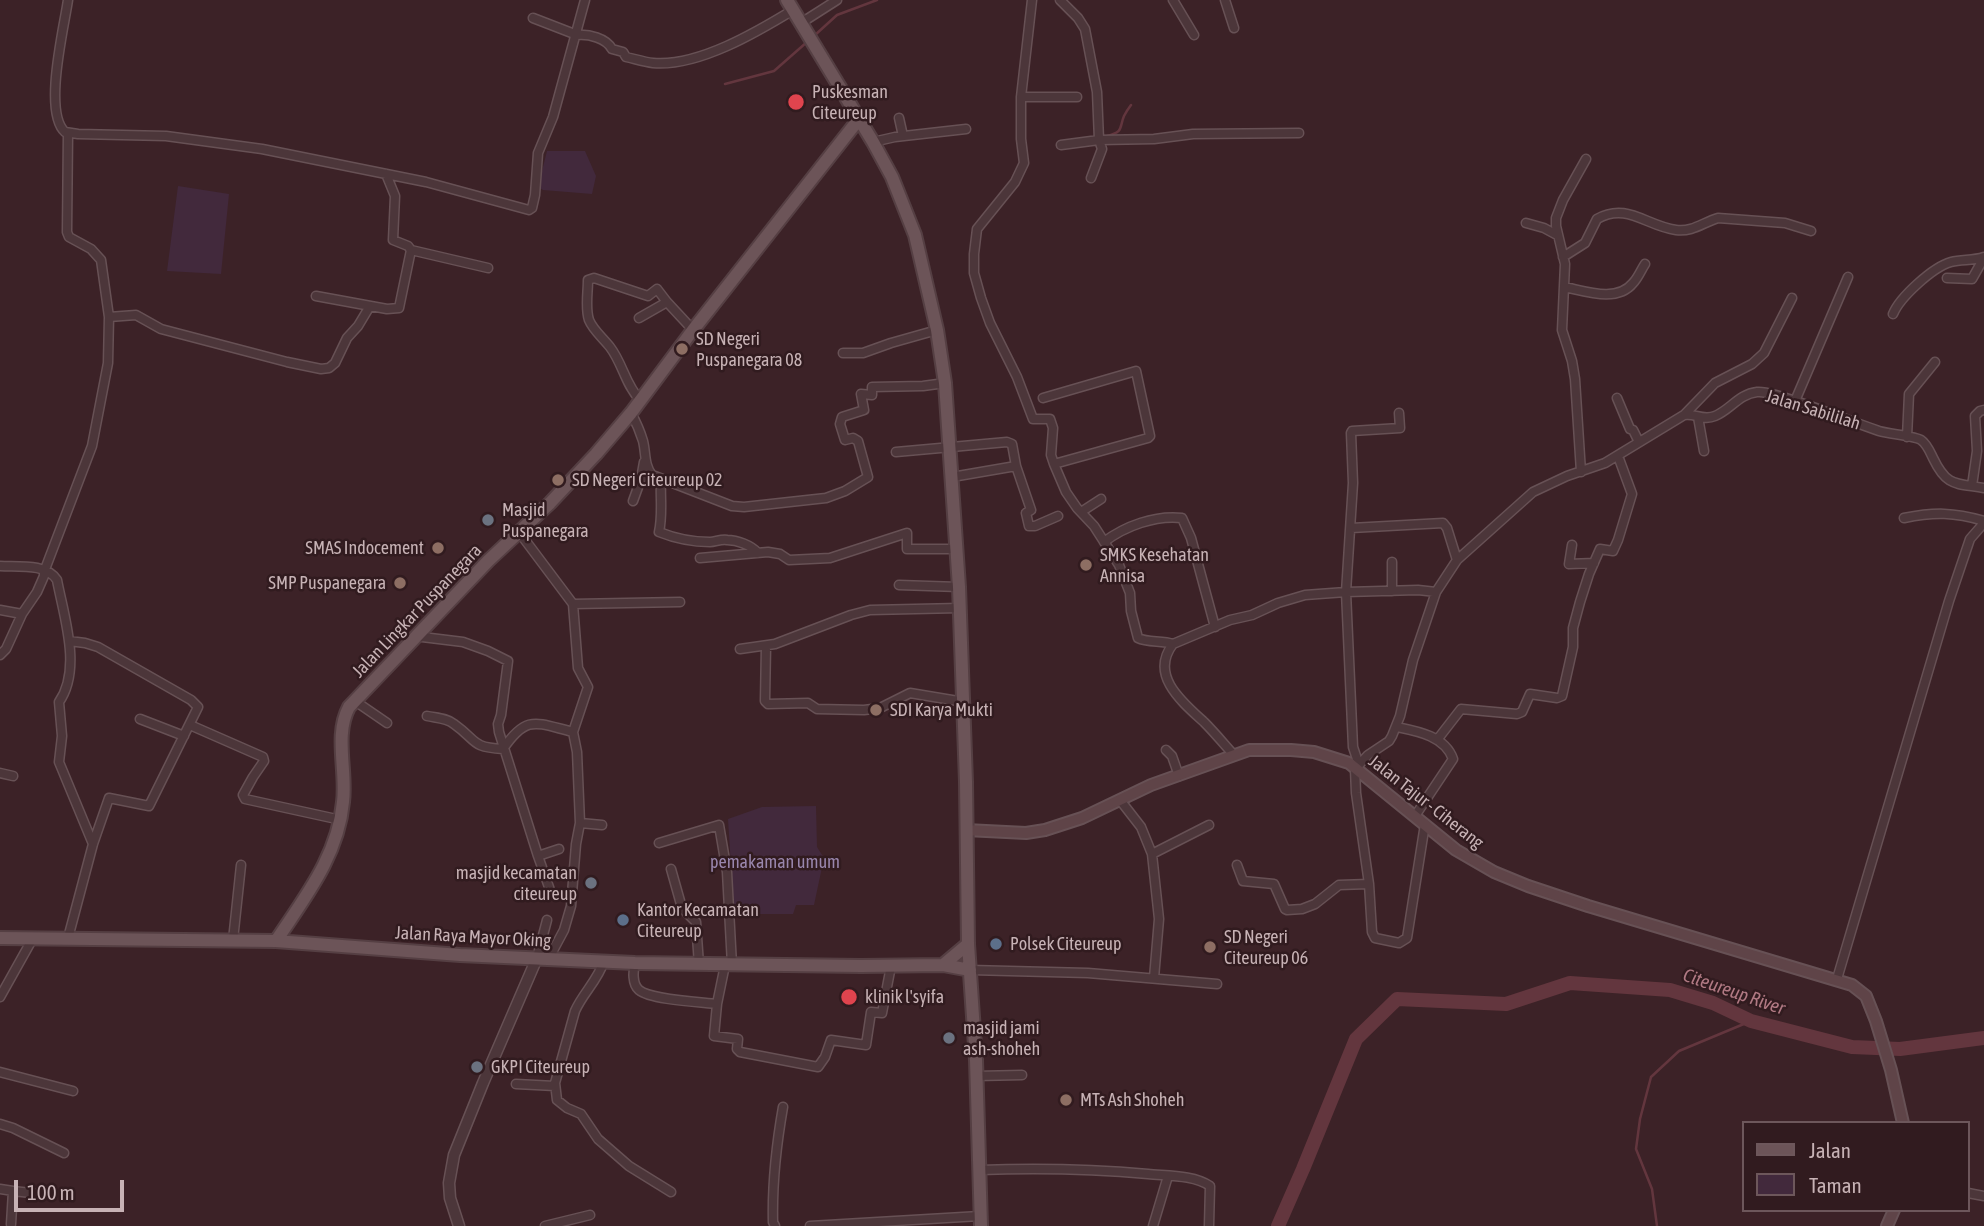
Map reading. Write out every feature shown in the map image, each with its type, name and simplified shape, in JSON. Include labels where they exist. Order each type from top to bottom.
[{"type":"main road","points":[[790,5],[892,177],[915,235],[937,330],[951,447],[959,587],[964,702],[968,944],[976,1076],[980,1221]]},
{"type":"main road","name":"Jalan Lingkar Puspanegara","points":[[276,941],[327,862],[341,820],[344,800],[342,723],[349,707],[414,636],[574,479],[631,413],[859,119]]},
{"type":"main road","name":"Jalan Tajur - Ciherang","points":[[967,830],[1014,833],[1045,830],[1082,818],[1151,785],[1234,754],[1265,749],[1314,752],[1357,767],[1456,850],[1472,861],[1528,886],[1852,985],[1866,996],[1876,1021],[1903,1121]]},
{"type":"main road","name":"Jalan Raya Mayor Oking","points":[[0,938],[276,941],[460,955],[635,963],[943,965],[970,970]]},
{"type":"main road","points":[[943,965],[968,944]]},
{"type":"street","points":[[68,0],[54,94],[60,128],[68,133],[166,136],[302,156],[426,181],[531,209],[535,195],[538,153],[553,117],[585,0]]},
{"type":"street","points":[[803,25],[837,0]]},
{"type":"street","points":[[1032,0],[1021,97],[1024,163],[1014,182],[977,229],[974,273],[990,323],[1017,377],[1034,420],[1048,418],[1051,422],[1051,455],[1066,492],[1094,526],[1119,565],[1126,581],[1138,638],[1173,644]]},
{"type":"street","points":[[1060,0],[1085,29],[1097,92],[1101,153],[1091,178]]},
{"type":"street","points":[[1173,0],[1194,35]]},
{"type":"street","points":[[1225,0],[1234,28]]},
{"type":"street","points":[[533,18],[577,35],[584,34],[604,40],[612,49],[624,52],[626,57],[655,63],[687,60],[721,48],[758,32],[790,5]]},
{"type":"street","points":[[1021,97],[1077,97]]},
{"type":"street","points":[[899,118],[903,136]]},
{"type":"street","points":[[873,142],[966,129]]},
{"type":"street","points":[[0,654],[6,649],[44,576],[95,435],[107,375],[109,317],[102,260],[91,249],[69,237],[67,232],[68,133]]},
{"type":"street","points":[[1061,145],[1193,134],[1299,133]]},
{"type":"street","points":[[1581,472],[1575,379],[1562,330],[1566,273],[1556,218],[1586,159]]},
{"type":"street","points":[[386,174],[395,196],[393,240],[411,250],[488,268]]},
{"type":"street","points":[[1563,257],[1585,243],[1597,219],[1615,213],[1625,213],[1657,226],[1676,230],[1697,228],[1717,218],[1784,223],[1811,231]]},
{"type":"street","points":[[1526,223],[1557,235]]},
{"type":"street","points":[[316,296],[387,309],[399,308],[411,250]]},
{"type":"street","points":[[1893,314],[1906,294],[1942,266],[1951,262],[1982,258],[1972,279],[1947,278]]},
{"type":"street","points":[[1564,288],[1605,295],[1620,292],[1634,282],[1645,264]]},
{"type":"street","points":[[1795,401],[1848,276]]},
{"type":"street","points":[[640,400],[628,384],[618,361],[589,319],[587,309],[590,279],[648,296],[658,289],[693,330]]},
{"type":"street","points":[[1357,767],[1368,755],[1389,741],[1396,727],[1413,660],[1436,592],[1457,560],[1533,492],[1618,456],[1684,415],[1715,383],[1765,354],[1792,298]]},
{"type":"street","points":[[639,318],[667,302]]},
{"type":"street","points":[[109,317],[136,314],[162,330],[321,369],[335,363],[347,338],[370,306]]},
{"type":"street","points":[[843,353],[863,353],[891,342],[937,330]]},
{"type":"street","points":[[1907,437],[1909,394],[1935,362]]},
{"type":"street","points":[[1043,398],[1136,371],[1150,436],[1054,464]]},
{"type":"street","points":[[631,413],[643,443],[648,471],[652,475],[732,506],[756,507],[835,495],[868,477],[858,441],[853,438],[845,440],[841,424],[842,417],[864,410],[861,394],[873,395],[872,387],[945,383]]},
{"type":"street","name":"Jalan Sabililah","points":[[1684,415],[1704,418],[1715,416],[1739,399],[1757,392],[1769,393],[1880,431],[1920,439],[1938,470],[1950,480],[1956,484],[1984,488]]},
{"type":"street","points":[[1617,398],[1630,429],[1639,442]]},
{"type":"street","points":[[1972,486],[1977,451],[1975,416],[1984,410]]},
{"type":"street","points":[[1399,413],[1400,428],[1351,432],[1353,483],[1346,592],[1353,747],[1357,767],[1356,793],[1375,938],[1399,943],[1404,941],[1408,933],[1425,824]]},
{"type":"street","points":[[1698,417],[1704,452]]},
{"type":"street","points":[[896,452],[1007,442],[1012,444],[1016,466],[1031,510],[1026,513],[1029,526],[1058,516]]},
{"type":"street","points":[[1437,740],[1461,709],[1517,714],[1522,712],[1530,694],[1561,697],[1566,683],[1573,647],[1573,628],[1580,601],[1601,548],[1613,551],[1631,500],[1631,489],[1618,456]]},
{"type":"street","points":[[633,501],[645,459]]},
{"type":"street","points":[[952,477],[1016,466]]},
{"type":"street","points":[[661,480],[662,517],[659,531],[693,541],[712,543],[724,539],[738,542],[758,553]]},
{"type":"street","points":[[1081,512],[1101,499]]},
{"type":"street","points":[[1837,979],[1956,578],[1972,536],[1984,522],[1966,515],[1946,513],[1904,518]]},
{"type":"street","points":[[1104,542],[1126,528],[1144,522],[1182,518],[1191,538],[1215,626]]},
{"type":"street","points":[[1351,528],[1443,523],[1457,560]]},
{"type":"street","points":[[460,1226],[450,1198],[449,1183],[454,1156],[482,1083],[543,958],[564,930],[571,906],[580,823],[577,752],[573,732],[588,690],[578,668],[573,604],[519,532]]},
{"type":"street","points":[[700,558],[758,553],[780,554],[792,560],[830,558],[907,533],[907,549],[957,549]]},
{"type":"street","points":[[1572,545],[1569,564],[1594,563]]},
{"type":"street","points":[[1392,562],[1392,591]]},
{"type":"street","points":[[0,566],[26,565],[53,575],[57,580],[70,654],[65,693],[58,702],[62,736],[59,762],[93,844]]},
{"type":"street","points":[[899,585],[959,587]]},
{"type":"street","points":[[1234,754],[1171,687],[1167,678],[1166,660],[1168,650],[1173,644],[1294,597],[1346,592],[1436,592]]},
{"type":"street","points":[[573,604],[680,602]]},
{"type":"street","points":[[740,649],[766,646],[862,612],[882,609],[960,608]]},
{"type":"street","points":[[0,610],[22,614]]},
{"type":"street","points":[[414,636],[467,643],[508,661],[498,724],[503,749],[550,890]]},
{"type":"street","points":[[68,939],[93,844],[109,798],[149,806],[198,707],[196,703],[98,648],[69,641]]},
{"type":"street","points":[[766,646],[765,701],[768,704],[808,703],[817,709],[864,710],[880,708],[910,693],[964,702]]},
{"type":"street","points":[[355,701],[387,723]]},
{"type":"street","points":[[427,716],[454,723],[479,745],[503,749]]},
{"type":"street","points":[[140,719],[184,736]]},
{"type":"street","points":[[503,749],[516,731],[532,723],[573,732]]},
{"type":"street","points":[[190,725],[263,757],[264,761],[243,795],[245,799],[341,820]]},
{"type":"street","points":[[1396,727],[1422,732],[1437,740],[1453,759],[1415,816]]},
{"type":"street","points":[[1166,750],[1172,756],[1179,776]]},
{"type":"street","points":[[0,773],[13,776]]},
{"type":"street","points":[[1119,800],[1141,827],[1152,854],[1159,919],[1152,978]]},
{"type":"street","points":[[1119,800],[1138,826],[1149,858],[1155,929],[1152,978]]},
{"type":"street","points":[[580,823],[602,825]]},
{"type":"street","points":[[659,843],[719,825],[727,872],[729,965],[717,1004],[713,1035],[738,1039],[738,1052],[818,1067],[831,1040],[866,1045],[871,1012],[882,1013],[891,966]]},
{"type":"street","points":[[1152,854],[1209,825]]},
{"type":"street","points":[[538,856],[559,849]]},
{"type":"street","points":[[233,940],[241,865]]},
{"type":"street","points":[[1237,865],[1242,881],[1274,884],[1287,910],[1302,909],[1315,904],[1339,885],[1369,884]]},
{"type":"street","points":[[671,869],[682,908],[696,922],[699,965]]},
{"type":"street","points":[[543,958],[547,920]]},
{"type":"street","points":[[0,997],[33,938]]},
{"type":"street","points":[[604,961],[575,1011],[555,1083],[558,1100],[581,1114],[593,1133],[629,1166],[671,1192]]},
{"type":"street","points":[[635,963],[633,976],[636,987],[641,991],[666,998],[717,1004]]},
{"type":"street","points":[[970,970],[1088,973],[1217,984]]},
{"type":"street","points":[[0,1072],[73,1091]]},
{"type":"street","points":[[976,1076],[1022,1074]]},
{"type":"street","points":[[516,1084],[555,1086]]},
{"type":"street","points":[[775,1226],[772,1189],[783,1107]]},
{"type":"street","points":[[0,1124],[64,1153]]},
{"type":"street","points":[[980,1170],[1083,1169],[1202,1181],[1210,1186],[1209,1226]]},
{"type":"street","points":[[1153,1226],[1168,1176]]},
{"type":"street","points":[[0,1189],[40,1194]]},
{"type":"street","points":[[11,1224],[13,1191]]},
{"type":"street","points":[[548,1226],[590,1215]]},
{"type":"street","points":[[810,1226],[980,1221]]},
{"type":"green space","points":[[547,151],[585,151],[596,176],[592,194],[543,190],[538,187]]},
{"type":"green space","points":[[178,186],[229,194],[221,274],[167,271]]},
{"type":"green space","name":"pemakaman umum","points":[[816,806],[817,847],[824,858],[814,905],[796,905],[793,914],[734,914],[728,819],[762,807]]},
{"type":"waterway","points":[[815,35],[837,15],[877,0]]},
{"type":"waterway","points":[[725,84],[774,71],[807,42]]},
{"type":"waterway","points":[[1107,136],[1119,131],[1131,105]]},
{"type":"waterway","name":"Citeureup River","points":[[1278,1226],[1356,1039],[1397,999],[1506,1004],[1570,983],[1670,990],[1713,1003],[1751,1021],[1852,1047],[1900,1049],[1984,1038]]},
{"type":"waterway","points":[[1657,1226],[1652,1189],[1636,1149],[1640,1119],[1651,1077],[1679,1051],[1751,1021]]},
{"type":"place","name":"Puskesman Citeureup","points":[[796,102]]},
{"type":"place","name":"SD Negeri Puspanegara 08","points":[[682,349]]},
{"type":"place","name":"SD Negeri Citeureup 02","points":[[558,480]]},
{"type":"place","name":"Masjid Puspanegara","points":[[488,520]]},
{"type":"place","name":"SMAS Indocement","points":[[438,548]]},
{"type":"place","name":"SMKS Kesehatan Annisa","points":[[1086,565]]},
{"type":"place","name":"SMP Puspanegara","points":[[400,583]]},
{"type":"place","name":"SDI Karya Mukti","points":[[876,710]]},
{"type":"place","name":"masjid kecamatan citeureup","points":[[591,883]]},
{"type":"place","name":"Kantor Kecamatan Citeureup","points":[[623,920]]},
{"type":"place","name":"Polsek Citeureup","points":[[996,944]]},
{"type":"place","name":"SD Negeri Citeureup 06","points":[[1210,947]]},
{"type":"place","name":"klinik l'syifa","points":[[849,997]]},
{"type":"place","name":"masjid jami ash-shoheh","points":[[949,1038]]},
{"type":"place","name":"GKPI Citeureup","points":[[477,1067]]},
{"type":"place","name":"MTs Ash Shoheh","points":[[1066,1100]]}]
